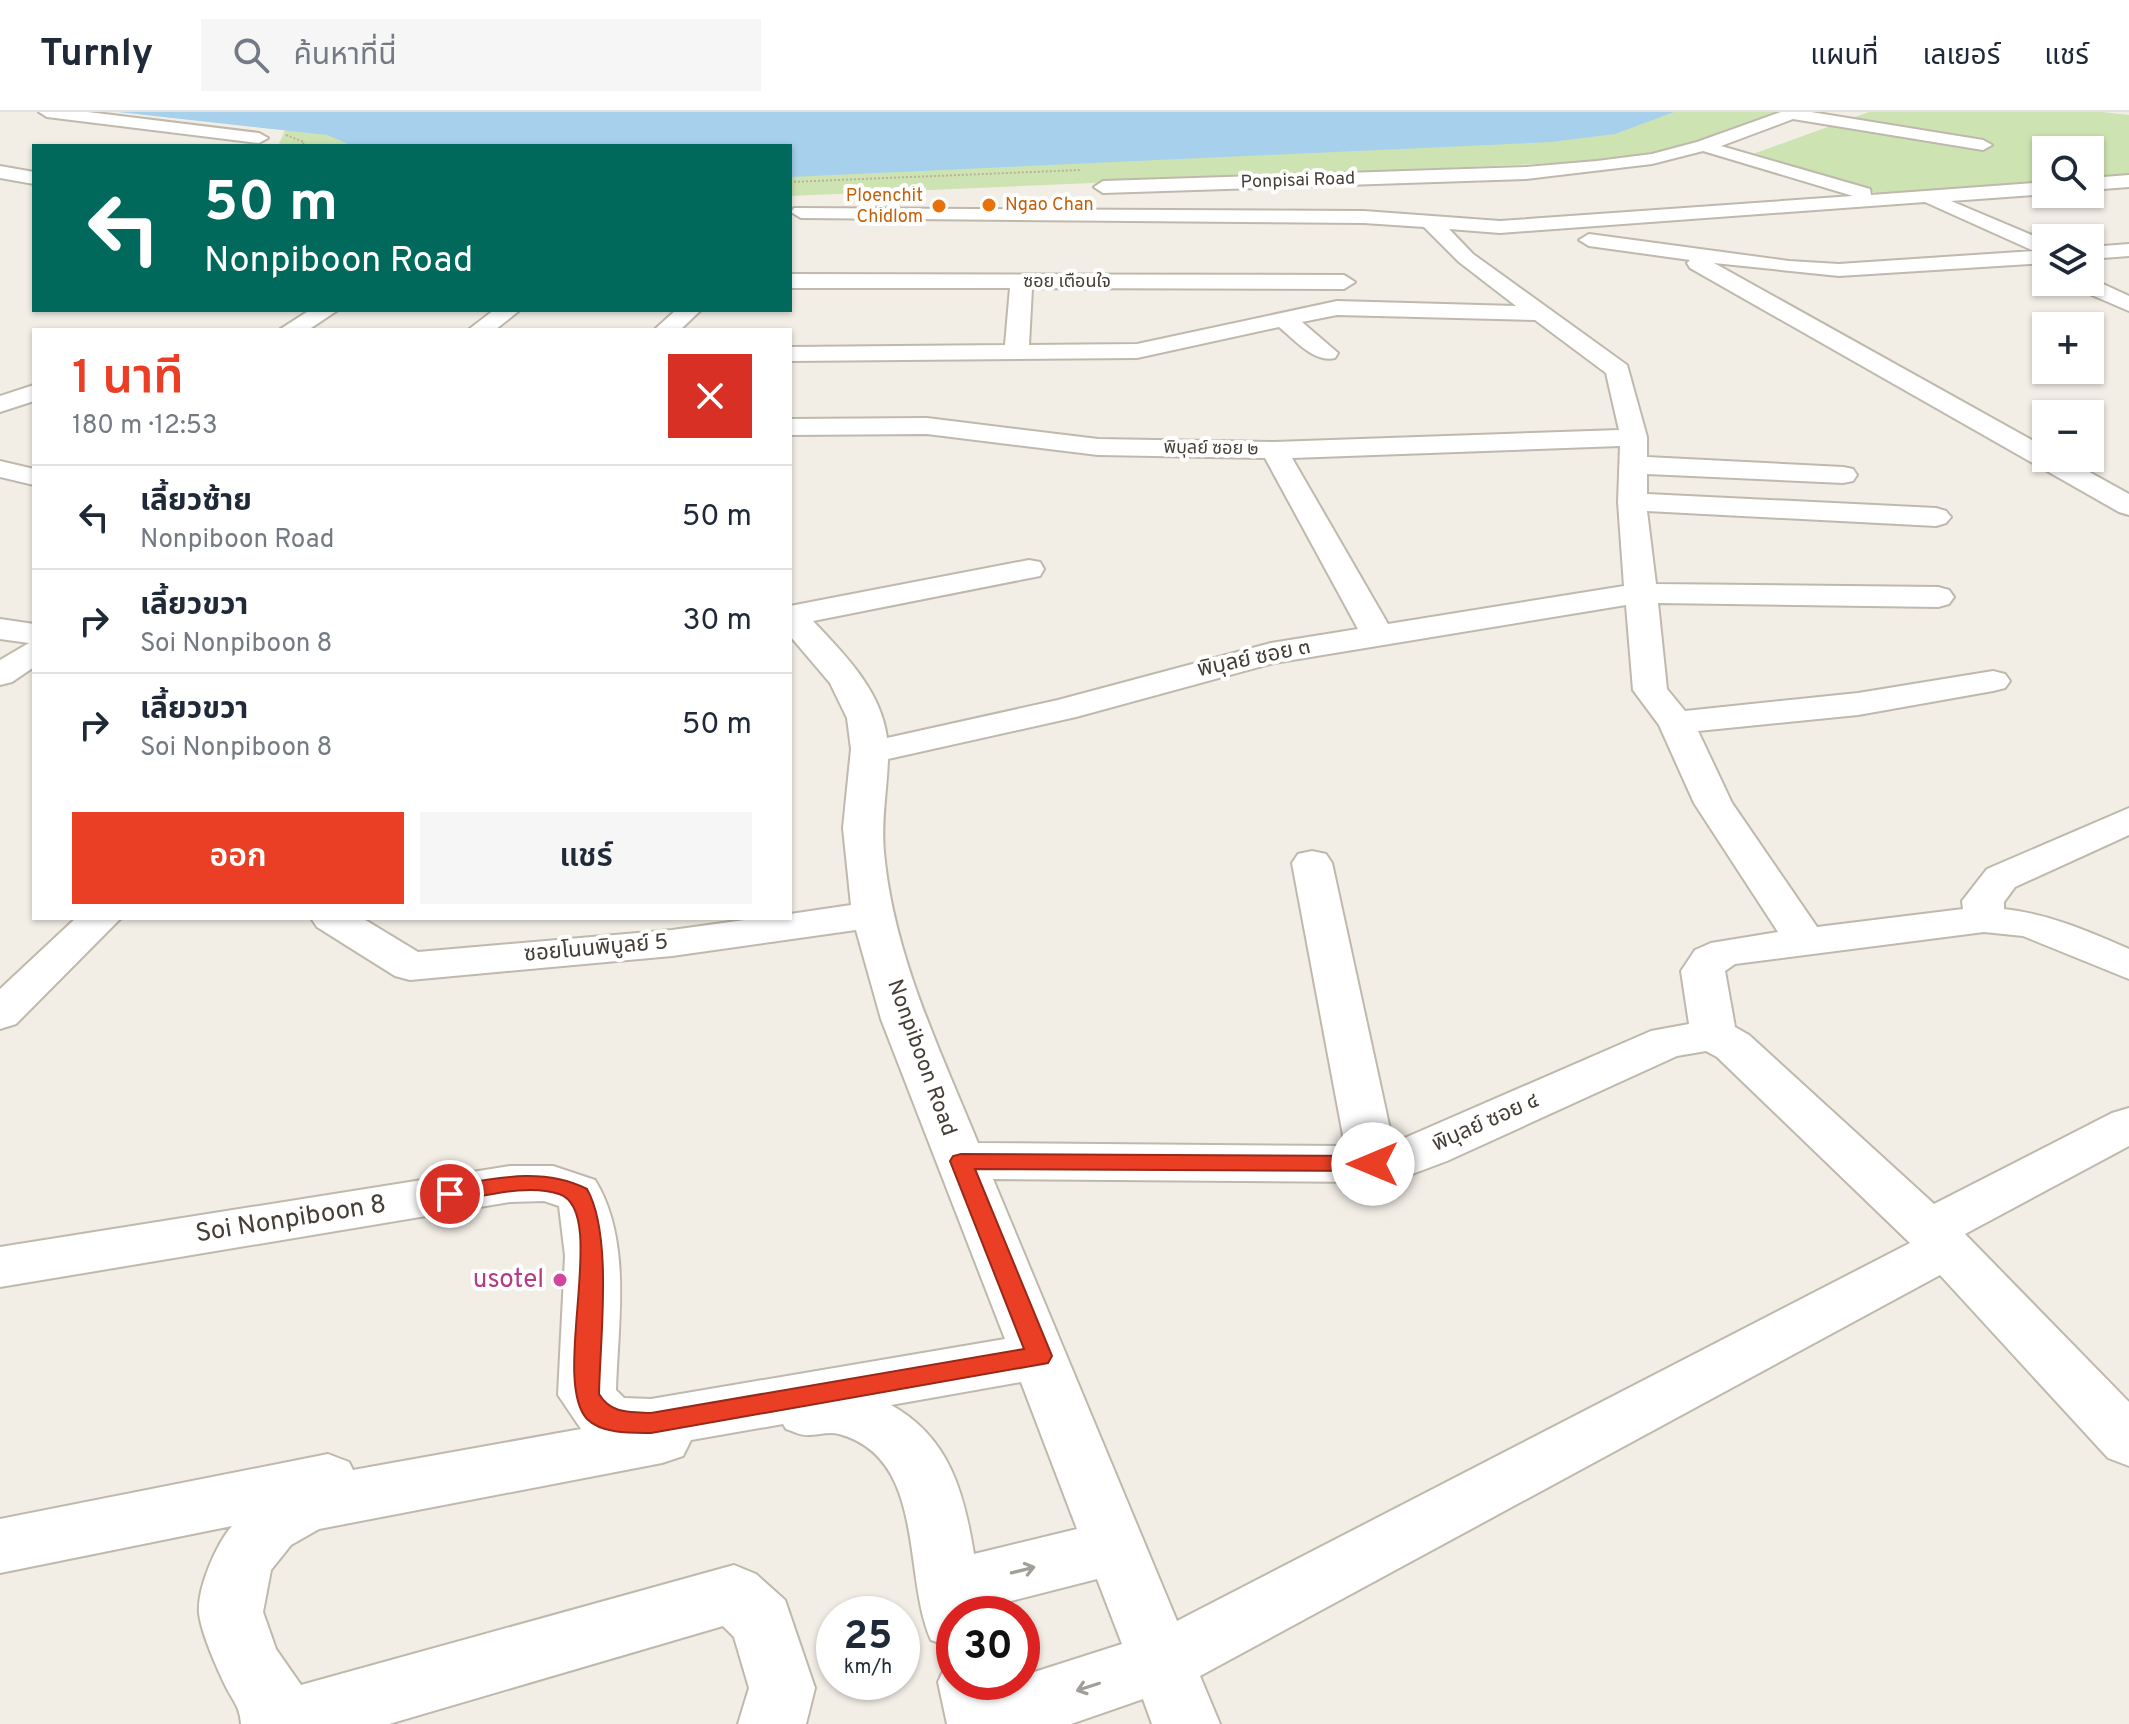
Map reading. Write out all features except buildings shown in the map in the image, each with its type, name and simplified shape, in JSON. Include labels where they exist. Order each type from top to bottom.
[{"type":"street","points":[[47,112],[259,138]]},
{"type":"street","points":[[1795,113],[1983,145]]},
{"type":"street","name":"Ponpisai Road","points":[[1085,188],[1526,173],[1652,159],[1703,146],[1795,113]]},
{"type":"street","points":[[1952,122],[1994,129]]},
{"type":"street","points":[[1747,130],[1777,135]]},
{"type":"street","points":[[1703,146],[1888,200]]},
{"type":"street","points":[[0,162],[32,168]]},
{"type":"street","points":[[0,172],[32,178]]},
{"type":"street","points":[[1526,173],[1551,208],[1563,236],[1680,253],[1839,270],[2032,258]]},
{"type":"street","points":[[2104,183],[2127,182]]},
{"type":"street","points":[[794,211],[1364,217],[1500,227],[1551,208],[1888,200],[2032,189]]},
{"type":"street","points":[[794,211],[817,197],[912,194]]},
{"type":"street","points":[[1929,198],[2032,252]]},
{"type":"street","points":[[1429,221],[1466,258],[1618,370],[1634,451],[1632,502],[1650,690],[1676,723],[1713,803],[1804,940]]},
{"type":"street","points":[[2104,253],[2126,252]]},
{"type":"street","points":[[1680,253],[2129,506]]},
{"type":"street","name":"ซอย เตือนใจ","points":[[792,281],[1344,282]]},
{"type":"street","points":[[1016,353],[1021,283]]},
{"type":"street","points":[[2104,293],[2129,304]]},
{"type":"street","points":[[792,354],[1137,351],[1337,308],[1540,313]]},
{"type":"street","points":[[295,328],[323,312]]},
{"type":"street","points":[[483,328],[506,312]]},
{"type":"street","points":[[668,328],[688,312]]},
{"type":"street","points":[[1282,318],[1326,353]]},
{"type":"street","points":[[0,404],[32,394]]},
{"type":"street","name":"พิบุลย์ ซอย ๒","points":[[792,427],[927,426],[1098,447],[1634,451],[1843,475]]},
{"type":"street","points":[[1274,450],[1377,634]]},
{"type":"street","points":[[0,469],[32,477]]},
{"type":"street","points":[[1632,502],[1936,517]]},
{"type":"street","points":[[792,616],[1029,569]]},
{"type":"street","name":"พิบุลย์ ซอย ๓","points":[[872,752],[1063,709],[1271,653],[1643,593],[1938,597]]},
{"type":"street","name":"Nonpiboon Road","points":[[792,618],[843,677],[860,704],[872,752],[863,828],[872,915],[904,1019],[1186,1724]]},
{"type":"street","points":[[0,629],[32,634]]},
{"type":"street","points":[[0,675],[32,653]]},
{"type":"street","points":[[1676,723],[1858,704],[1993,681]]},
{"type":"street","points":[[1984,919],[1983,901],[2001,878],[2129,820]]},
{"type":"street","points":[[1312,863],[1373,1164]]},
{"type":"street","name":"ซอยโนนพิบูลย์ 5","points":[[335,920],[410,966],[672,943],[872,915]]},
{"type":"street","points":[[2129,965],[2028,924],[1984,919],[1726,952],[1710,959],[1703,971],[1713,1035],[1733,1046],[1937,1239],[2129,1441]]},
{"type":"street","points":[[0,1014],[98,920]]},
{"type":"street","name":"พิบุลย์ ซอย ๔","points":[[961,1161],[1373,1164],[1407,1158],[1430,1149],[1667,1042],[1713,1035]]},
{"type":"street","points":[[978,1709],[1162,1662],[1937,1239],[2129,1125]]},
{"type":"street","name":"Soi Nonpiboon 8","points":[[0,1267],[510,1184],[563,1186],[579,1195],[588,1214],[591,1241],[587,1395],[597,1413],[619,1422]]},
{"type":"street","points":[[0,1546],[619,1422],[651,1423],[1039,1356]]},
{"type":"street","points":[[772,1724],[782,1688],[762,1621],[734,1594],[276,1724],[273,1697],[250,1667],[231,1612],[242,1559],[269,1526],[307,1505],[834,1407],[878,1424],[903,1441],[923,1468],[933,1502],[950,1596]]},
{"type":"street","points":[[974,1596],[1116,1547]]},
{"type":"green space","points":[[119,112],[1824,112],[1652,159],[792,196],[792,144],[279,144],[285,130]]},
{"type":"green space","points":[[1869,112],[2102,112],[2129,115],[2129,177],[2104,179],[2104,136],[2032,136],[2032,184],[1904,195],[1876,193],[1750,155]]},
{"type":"water","points":[[119,112],[1674,112],[1615,134],[1551,142],[792,177],[792,144],[348,144],[327,135]]},
{"type":"place","name":"Ngao Chan","points":[[989,205]]},
{"type":"place","name":"Ploenchit Chidlom","points":[[939,206]]},
{"type":"place","name":"usotel","points":[[560,1280]]},
{"type":"route","points":[[450,1194],[510,1184],[540,1183],[563,1186],[579,1195],[588,1214],[591,1241],[587,1395],[597,1413],[619,1422],[651,1423],[1039,1356],[961,1161],[1373,1164]]}]
